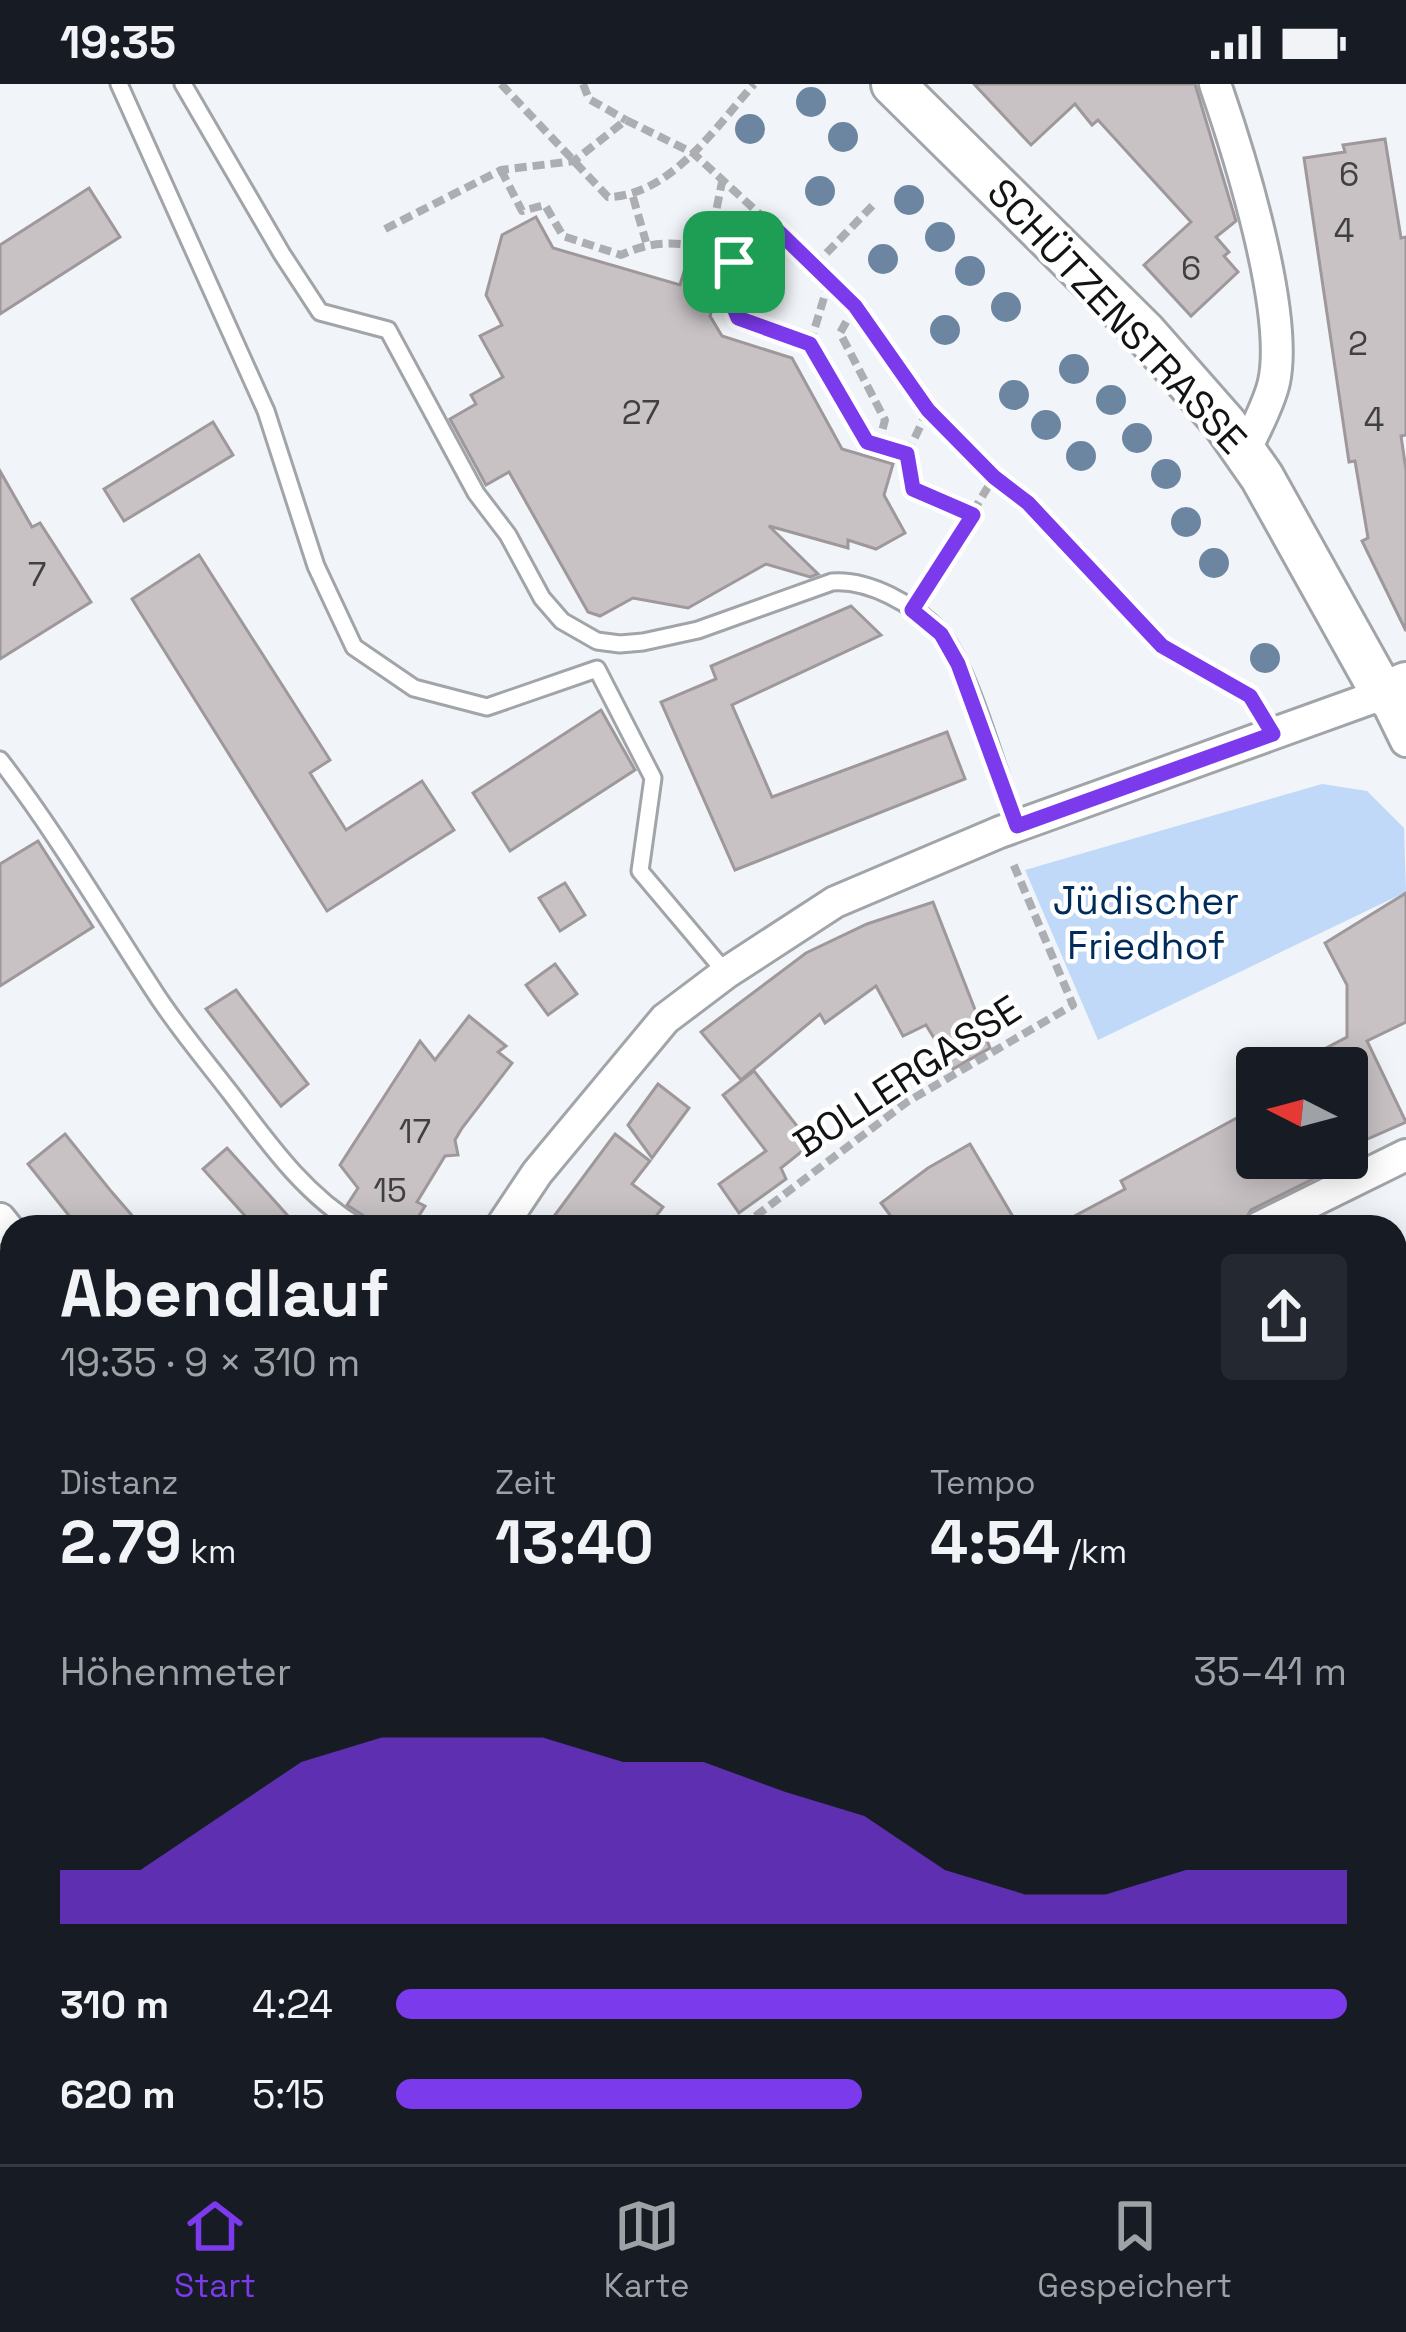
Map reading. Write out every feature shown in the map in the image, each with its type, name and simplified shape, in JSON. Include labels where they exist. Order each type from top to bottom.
[{"type":"main road","name":"SCHÜTZENSTRASSE","points":[[893,84],[1145,334],[1246,450],[1395,689]]},
{"type":"street","points":[[1215,84],[1240,159],[1267,278],[1276,356],[1274,381],[1246,450]]},
{"type":"street","points":[[509,1215],[537,1173],[665,1019],[835,902],[1008,829],[1395,689],[1406,741]]},
{"type":"street","points":[[1284,1215],[1406,1155]]},
{"type":"lane","points":[[119,84],[266,411],[316,566],[354,647],[414,688],[488,707],[597,669],[653,778],[640,871],[727,973]]},
{"type":"lane","points":[[183,84],[320,312],[388,330],[476,493],[508,535],[542,598],[562,621],[597,640],[643,642],[698,630],[832,582],[853,580],[912,610],[941,634],[958,664],[1008,829]]},
{"type":"lane","points":[[0,760],[52,828],[157,996],[269,1144],[338,1215]]},
{"type":"path","points":[[502,84],[608,197],[633,196],[693,153],[754,84]]},
{"type":"path","points":[[583,84],[589,99],[693,153],[777,230],[855,306],[928,410],[994,477],[1028,503],[1162,646],[1250,696],[1273,734]]},
{"type":"path","points":[[385,229],[501,170],[574,161],[626,120]]},
{"type":"path","points":[[501,170],[522,211],[545,205],[563,236],[621,255],[646,242],[710,248],[734,262]]},
{"type":"path","points":[[706,261],[723,181]]},
{"type":"path","points":[[633,196],[646,242]]},
{"type":"path","points":[[814,266],[876,202]]},
{"type":"path","points":[[777,230],[734,262],[729,296],[738,318],[810,344],[867,442],[907,454]]},
{"type":"path","points":[[810,344],[829,281]]},
{"type":"path","points":[[855,306],[839,333],[885,420],[878,446]]},
{"type":"path","points":[[928,410],[907,454],[913,489],[973,515]]},
{"type":"path","points":[[912,610],[994,477]]},
{"type":"path","name":"BOLLERGASSE","points":[[757,1215],[907,1102],[1073,1005],[1008,829]]},
{"type":"green space","name":"Jüdischer Friedhof","points":[[1322,784],[1367,791],[1404,828],[1406,892],[1098,1040],[1025,870]]},
{"type":"building","points":[[974,84],[1195,84],[1236,221],[1216,237],[1238,272],[1191,316],[1144,265],[1191,222],[1098,120],[1092,125],[1075,104],[1031,145]]},
{"type":"building","points":[[1385,139],[1401,238],[1406,237],[1406,435],[1401,436],[1406,470],[1406,631],[1362,541],[1368,538],[1355,461],[1349,462],[1304,158],[1345,152],[1343,145]]},
{"type":"building","points":[[89,188],[120,237],[0,314],[0,245]]},
{"type":"building","points":[[536,217],[553,248],[680,285],[689,255],[725,266],[710,316],[722,336],[792,358],[842,449],[893,464],[884,495],[905,533],[876,549],[848,540],[848,548],[769,526],[818,574],[810,577],[766,564],[688,608],[633,598],[600,616],[588,612],[509,472],[486,485],[450,419],[476,404],[471,395],[503,377],[480,336],[502,325],[486,295],[502,235]]},
{"type":"building","points":[[213,422],[233,455],[124,521],[104,489]]},
{"type":"building","points":[[0,471],[32,527],[40,523],[91,602],[0,659]]},
{"type":"building","points":[[199,555],[330,760],[310,773],[346,830],[422,781],[454,830],[327,911],[132,599]]},
{"type":"building","points":[[851,606],[881,635],[732,705],[772,797],[947,732],[965,779],[735,870],[661,702],[716,679],[711,666]]},
{"type":"building","points":[[601,710],[635,770],[510,851],[473,793]]},
{"type":"building","points":[[38,841],[93,927],[0,986],[0,864]]},
{"type":"building","points":[[565,883],[585,915],[560,931],[539,898]]},
{"type":"building","points":[[1406,893],[1406,1022],[1367,1041],[1406,1122],[1368,1139],[1368,1047],[1328,1047],[1347,1037],[1347,985],[1325,943]]},
{"type":"building","points":[[933,902],[990,1048],[953,1069],[926,1025],[903,1036],[876,986],[825,1023],[820,1014],[741,1080],[701,1032],[806,953],[867,924]]},
{"type":"building","points":[[555,964],[577,994],[548,1015],[526,985]]},
{"type":"building","points":[[236,990],[308,1084],[281,1106],[206,1009]]},
{"type":"building","points":[[469,1016],[506,1046],[498,1052],[512,1063],[462,1128],[455,1140],[458,1155],[445,1156],[417,1202],[425,1206],[419,1215],[362,1215],[347,1205],[358,1188],[340,1165],[420,1041],[435,1060]]},
{"type":"building","points":[[754,1071],[811,1144],[781,1168],[786,1179],[739,1213],[719,1184],[766,1151],[723,1095]]},
{"type":"building","points":[[658,1084],[689,1108],[652,1158],[628,1125]]},
{"type":"building","points":[[1236,1118],[1236,1179],[1313,1179],[1248,1215],[1076,1215],[1125,1189],[1121,1181]]},
{"type":"building","points":[[65,1134],[132,1215],[68,1215],[28,1164]]},
{"type":"building","points":[[615,1134],[650,1161],[632,1184],[663,1207],[657,1215],[555,1215]]},
{"type":"building","points":[[970,1144],[1012,1215],[890,1215],[881,1203]]},
{"type":"building","points":[[227,1148],[287,1215],[244,1215],[203,1169]]},
{"type":"route","points":[[777,230],[855,306],[928,410],[994,477],[1028,503],[1162,646],[1250,696],[1273,734],[1017,826],[958,664],[941,634],[912,610],[973,515],[913,489],[907,454],[867,442],[810,344],[738,318],[729,296],[734,262],[777,230]]}]
